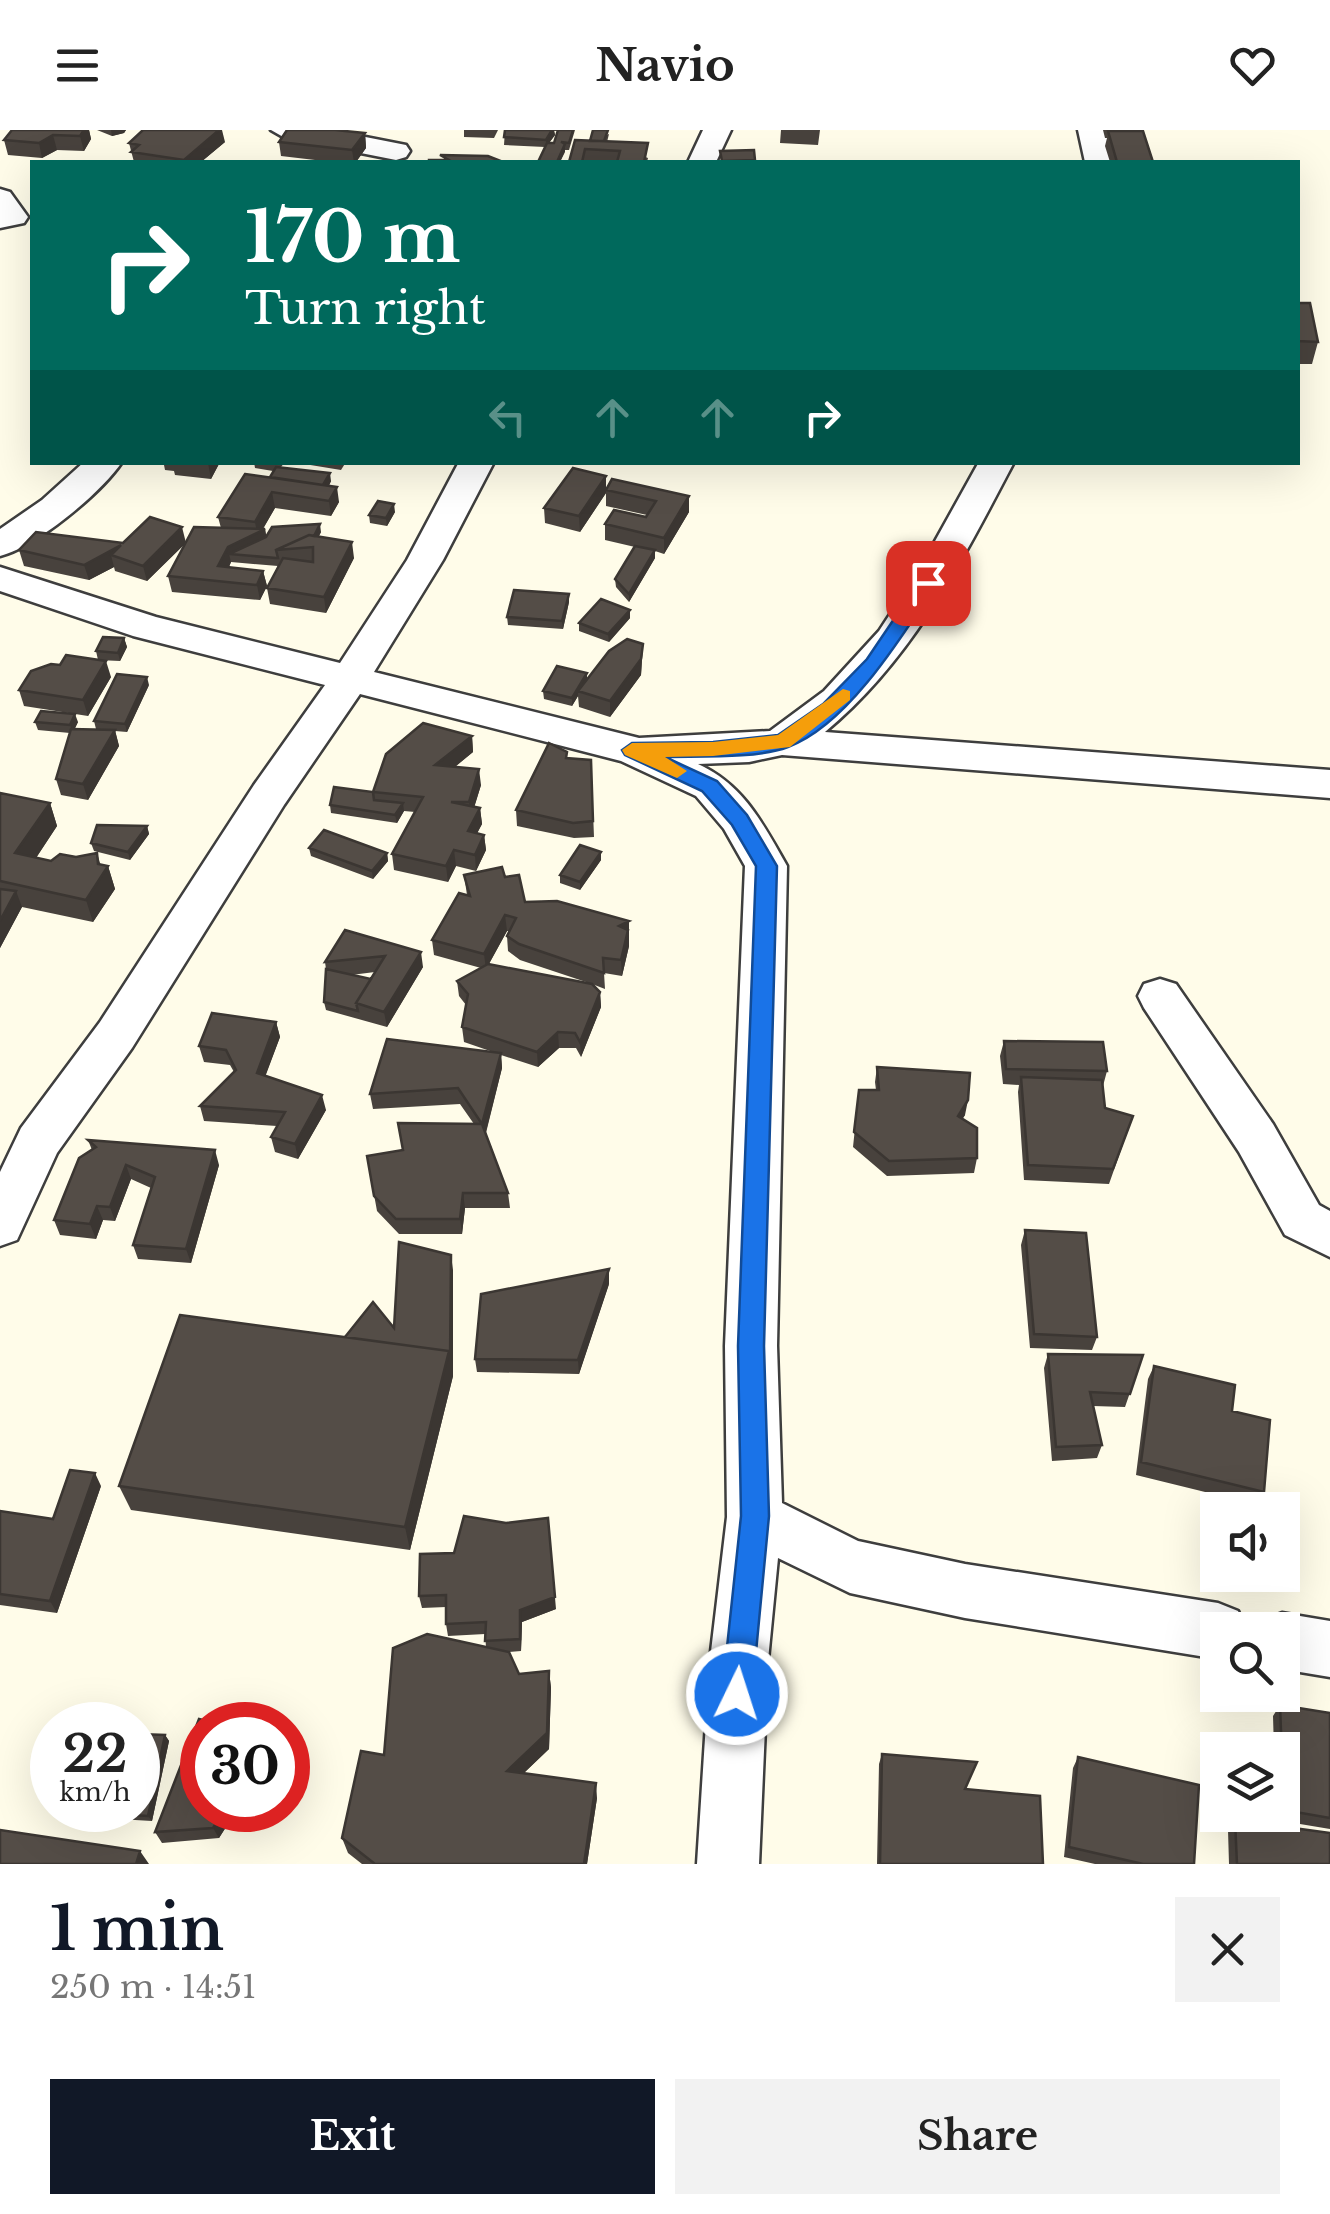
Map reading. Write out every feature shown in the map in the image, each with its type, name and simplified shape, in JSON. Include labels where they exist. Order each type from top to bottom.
[{"type":"street","points":[[285,130],[391,156],[424,130]]},
{"type":"street","points":[[703,160],[717,130]]},
{"type":"street","points":[[1092,130],[1098,160]]},
{"type":"street","points":[[0,198],[12,218],[0,220]]},
{"type":"street","points":[[0,545],[55,508],[102,465]]},
{"type":"street","points":[[0,1225],[38,1142],[116,1035],[269,795],[349,680],[426,560],[475,465]]},
{"type":"street","points":[[783,742],[830,709],[874,664],[946,556],[995,465]]},
{"type":"street","points":[[0,580],[146,627],[632,750],[710,786],[740,820],[766,866],[751,1346],[755,1516],[739,1660],[728,1864]]},
{"type":"street","points":[[632,750],[713,749],[783,742],[1330,784]]},
{"type":"street","points":[[1160,996],[1256,1138],[1302,1220],[1330,1236]]},
{"type":"street","points":[[755,1516],[850,1566],[964,1592],[1200,1628]]},
{"type":"street","points":[[1300,1645],[1330,1649]]},
{"type":"building","points":[[12,130],[84,130],[80,136],[53,135],[39,143],[4,140]]},
{"type":"building","points":[[143,130],[219,130],[184,160],[131,152],[139,145],[129,143]]},
{"type":"building","points":[[287,130],[365,133],[352,150],[279,142]]},
{"type":"building","points":[[505,130],[552,130],[546,140],[504,137]]},
{"type":"building","points":[[558,130],[573,130],[569,143],[561,142],[565,144],[558,160],[539,160],[547,143],[554,143]]},
{"type":"building","points":[[593,130],[608,130],[604,141],[590,141]]},
{"type":"building","points":[[1108,131],[1143,131],[1152,160],[1116,160]]},
{"type":"building","points":[[575,140],[648,143],[644,160],[618,160],[620,151],[585,149],[582,160],[570,160]]},
{"type":"building","points":[[754,150],[755,160],[722,160],[720,151]]},
{"type":"building","points":[[440,155],[488,156],[498,160],[449,160]]},
{"type":"building","points":[[1300,303],[1310,303],[1318,342],[1300,341]]},
{"type":"building","points":[[276,467],[330,473],[323,485],[270,477]]},
{"type":"building","points":[[573,468],[606,476],[579,516],[544,508]]},
{"type":"building","points":[[245,474],[337,487],[329,501],[272,492],[255,522],[218,517]]},
{"type":"building","points":[[612,479],[689,496],[664,538],[605,524],[614,510],[646,517],[656,501],[606,490]]},
{"type":"building","points":[[378,501],[394,504],[386,518],[369,515]]},
{"type":"building","points":[[150,517],[182,527],[143,566],[111,555],[121,545],[84,565],[19,550],[36,532],[123,543]]},
{"type":"building","points":[[320,524],[314,536],[276,550],[278,558],[229,554],[266,537],[272,527]]},
{"type":"building","points":[[194,527],[265,529],[228,547],[218,566],[263,571],[257,585],[168,576]]},
{"type":"building","points":[[309,535],[352,542],[324,597],[267,588],[283,558],[313,562],[313,547],[276,550]]},
{"type":"building","points":[[635,546],[655,550],[629,594],[615,579]]},
{"type":"building","points":[[514,590],[569,594],[562,621],[507,617]]},
{"type":"building","points":[[601,599],[630,610],[608,634],[579,623]]},
{"type":"building","points":[[103,637],[124,638],[118,653],[96,651]]},
{"type":"building","points":[[627,639],[643,644],[641,659],[610,701],[578,691],[609,651]]},
{"type":"building","points":[[66,655],[106,661],[83,700],[19,690],[31,671],[60,665]]},
{"type":"building","points":[[557,666],[587,673],[572,698],[543,691]]},
{"type":"building","points":[[117,674],[147,677],[125,724],[94,721]]},
{"type":"building","points":[[41,711],[75,714],[70,725],[35,722]]},
{"type":"building","points":[[423,723],[472,736],[435,765],[479,769],[469,802],[451,802],[480,808],[468,831],[484,835],[475,855],[454,850],[446,866],[392,854],[423,797],[373,792],[386,754]]},
{"type":"building","points":[[71,729],[115,730],[83,784],[56,779]]},
{"type":"building","points":[[549,743],[567,752],[566,758],[591,760],[593,821],[573,823],[516,810]]},
{"type":"building","points":[[334,787],[373,792],[374,800],[403,803],[395,815],[330,805]]},
{"type":"building","points":[[0,793],[50,803],[15,853],[51,861],[60,854],[76,857],[97,853],[98,864],[108,866],[86,900],[0,881]]},
{"type":"building","points":[[97,825],[147,826],[128,852],[91,843]]},
{"type":"building","points":[[324,830],[387,853],[372,871],[309,848]]},
{"type":"building","points":[[580,845],[601,852],[580,882],[560,875]]},
{"type":"building","points":[[502,867],[505,877],[519,875],[525,902],[557,901],[629,921],[619,926],[628,930],[621,960],[603,958],[604,973],[519,944],[507,936],[516,918],[505,915],[484,954],[432,940],[459,893],[470,896],[464,875]]},
{"type":"building","points":[[0,889],[16,891],[0,921]]},
{"type":"building","points":[[345,930],[421,952],[384,1012],[356,1003],[385,956],[325,962]]},
{"type":"building","points":[[488,964],[592,984],[600,992],[580,1042],[575,1033],[558,1032],[537,1052],[462,1027],[468,994],[457,981]]},
{"type":"building","points":[[326,969],[371,979],[356,1003],[358,1011],[324,1002]]},
{"type":"building","points":[[212,1013],[276,1022],[257,1073],[322,1095],[295,1144],[271,1137],[285,1112],[200,1106],[236,1070],[226,1050],[199,1046]]},
{"type":"building","points":[[387,1039],[501,1053],[482,1124],[458,1088],[370,1094]]},
{"type":"building","points":[[1004,1041],[1103,1042],[1107,1071],[1006,1069]]},
{"type":"building","points":[[877,1067],[970,1073],[968,1100],[958,1116],[977,1128],[977,1158],[889,1161],[854,1132],[859,1090],[879,1090]]},
{"type":"building","points":[[1021,1077],[1102,1080],[1105,1108],[1133,1116],[1113,1169],[1028,1165]]},
{"type":"building","points":[[398,1123],[482,1124],[508,1193],[463,1193],[460,1219],[396,1219],[374,1196],[367,1156],[403,1150]]},
{"type":"building","points":[[88,1140],[215,1150],[186,1249],[133,1245],[155,1177],[126,1165],[110,1207],[97,1206],[90,1224],[54,1220],[79,1158],[96,1147]]},
{"type":"building","points":[[1025,1230],[1086,1233],[1097,1337],[1034,1334]]},
{"type":"building","points":[[399,1242],[451,1255],[450,1362],[449,1351],[345,1337],[373,1302],[394,1328]]},
{"type":"building","points":[[609,1269],[578,1360],[475,1359],[481,1294]]},
{"type":"building","points":[[180,1315],[449,1351],[405,1527],[119,1486]]},
{"type":"building","points":[[1048,1354],[1143,1355],[1130,1394],[1090,1392],[1102,1445],[1056,1447]]},
{"type":"building","points":[[1154,1366],[1235,1385],[1232,1411],[1270,1420],[1264,1492],[1141,1462]]},
{"type":"building","points":[[70,1470],[95,1473],[50,1601],[0,1594],[0,1511],[53,1519]]},
{"type":"building","points":[[464,1516],[506,1523],[548,1518],[555,1597],[520,1610],[520,1639],[485,1641],[486,1622],[446,1624],[446,1595],[419,1596],[420,1554],[454,1553]]},
{"type":"building","points":[[427,1634],[509,1652],[519,1674],[549,1671],[547,1733],[507,1771],[596,1783],[584,1864],[375,1864],[342,1838],[361,1751],[384,1755],[393,1648]]},
{"type":"building","points":[[1300,1708],[1330,1713],[1330,1818],[1300,1813],[1300,1732],[1281,1732],[1280,1712],[1300,1712]]},
{"type":"building","points":[[882,1754],[977,1762],[965,1789],[1040,1796],[1043,1864],[880,1864]]},
{"type":"building","points":[[1078,1757],[1199,1785],[1194,1864],[1143,1864],[1069,1847]]},
{"type":"building","points":[[180,1768],[180,1830],[160,1832],[160,1819]]},
{"type":"building","points":[[1300,1829],[1330,1833],[1330,1864],[1237,1864],[1236,1832],[1300,1832]]},
{"type":"building","points":[[0,1830],[140,1851],[136,1864],[0,1864]]},
{"type":"slow traffic","points":[[677,771],[632,750],[713,749],[783,742],[830,709],[843,695]]},
{"type":"route","points":[[737,1694],[755,1516],[751,1346],[766,866],[740,820],[710,786],[632,750],[713,749],[783,742],[830,709],[874,664],[928,583]]}]
